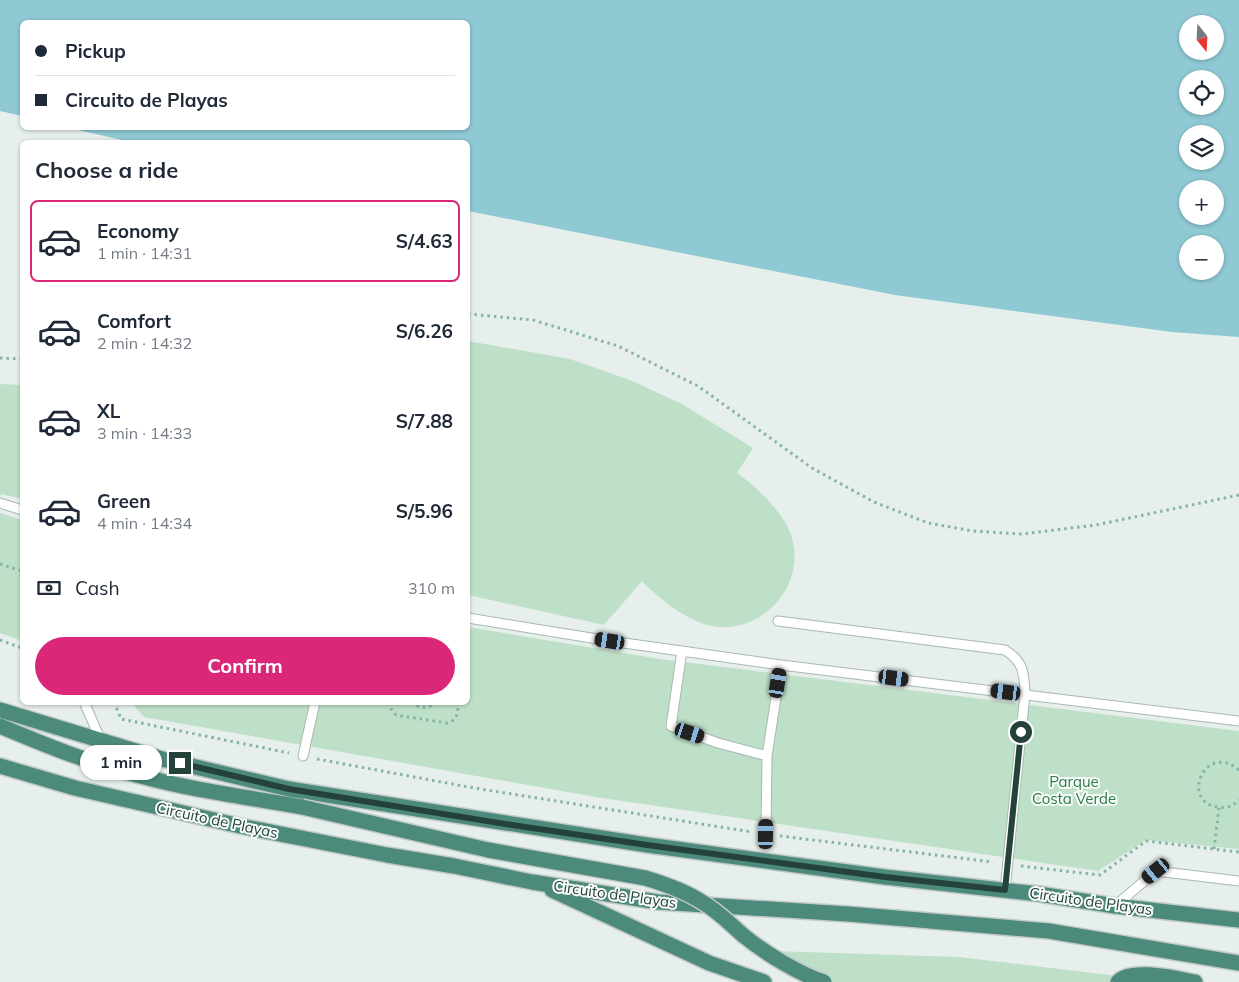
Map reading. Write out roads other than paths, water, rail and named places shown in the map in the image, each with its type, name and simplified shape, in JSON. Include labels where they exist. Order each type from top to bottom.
[{"type":"highway","name":"Circuito de Playas","points":[[0,710],[162,759],[299,790],[647,845],[885,877],[1005,890],[1115,906],[1239,920]]},
{"type":"highway","points":[[0,726],[64,753],[138,776],[302,807],[488,850],[645,878],[662,883],[702,902],[721,915],[745,937],[777,958],[812,978],[824,982]]},
{"type":"highway","name":"Circuito de Playas","points":[[0,766],[75,788],[222,822],[532,882],[658,902],[848,914],[1049,931],[1239,963]]},
{"type":"highway","points":[[532,882],[709,962],[764,982]]},
{"type":"highway","points":[[1118,982],[1120,979],[1139,975],[1196,982]]},
{"type":"lane","points":[[0,503],[20,509]]},
{"type":"lane","points":[[470,618],[781,665],[1239,721]]},
{"type":"lane","points":[[778,621],[1005,650],[1013,655],[1020,664],[1024,674],[1025,694],[1005,890]]},
{"type":"lane","points":[[682,651],[671,726],[718,743],[767,756]]},
{"type":"lane","points":[[766,834],[767,756],[781,665]]},
{"type":"lane","points":[[85,705],[101,741]]},
{"type":"lane","points":[[303,756],[313,705]]},
{"type":"lane","points":[[1115,906],[1156,871],[1239,881]]},
{"type":"water","points":[[0,0],[1239,0],[1239,337],[1172,332],[895,295],[470,211],[470,140],[122,140],[78,130],[470,130],[470,20],[20,20],[20,116],[0,111]]},
{"type":"park label","name":"Parque Costa Verde","points":[[1074,790]]}]
